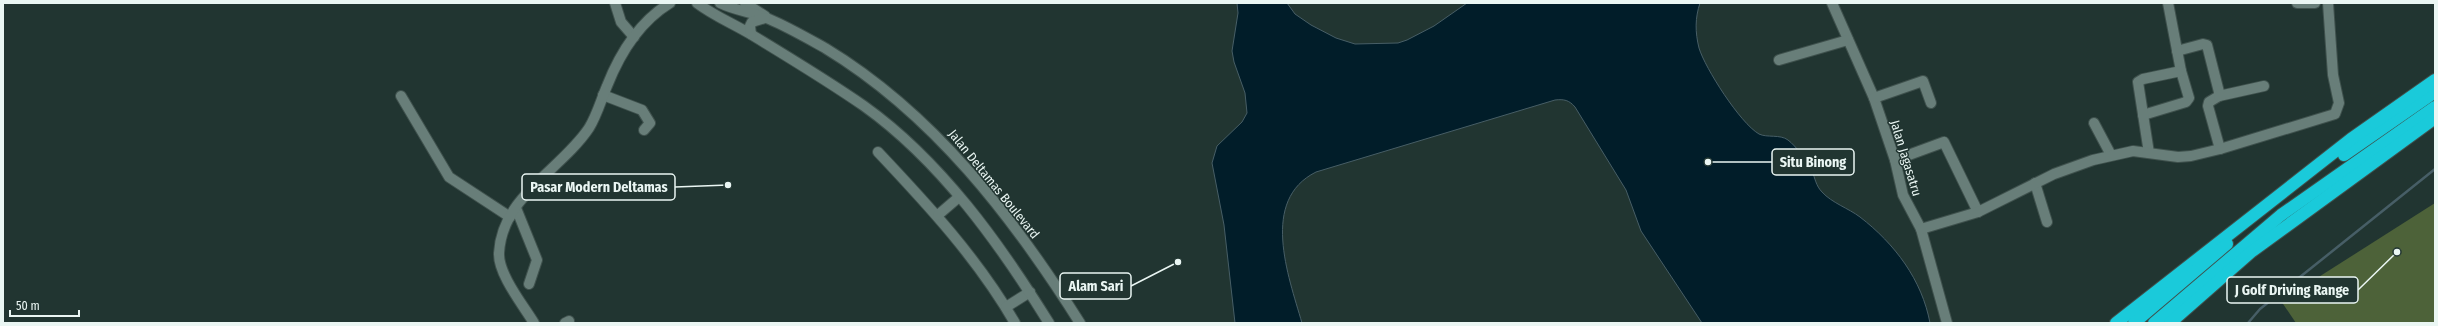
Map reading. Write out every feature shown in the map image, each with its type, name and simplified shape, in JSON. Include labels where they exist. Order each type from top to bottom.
[{"type":"highway","points":[[2116,323],[2351,139],[2435,80]]},
{"type":"highway","points":[[2134,323],[2233,239],[2353,148],[2435,92]]},
{"type":"highway","points":[[2154,323],[2281,215],[2359,158],[2435,107]]},
{"type":"highway","points":[[2170,323],[2251,252],[2435,118]]},
{"type":"street","points":[[615,3],[621,22],[634,37]]},
{"type":"street","points":[[534,323],[501,269],[499,252],[510,218],[530,188],[581,139],[594,118],[615,67],[634,37],[650,17],[670,3]]},
{"type":"street","points":[[697,3],[751,34],[858,103],[894,130],[958,197],[1030,292],[1049,323]]},
{"type":"street","points":[[713,3],[718,16]]},
{"type":"street","name":"Jalan Deltamas Boulevard","points":[[720,3],[740,12],[767,18],[826,49],[908,108],[940,138],[997,204],[1052,278],[1080,323]]},
{"type":"street","points":[[745,3],[767,18]]},
{"type":"street","name":"Jalan Jagasatru","points":[[1832,3],[1874,98],[1895,160],[1903,195],[1921,230],[1947,323]]},
{"type":"street","points":[[2143,115],[2189,101],[2181,71],[2168,3]]},
{"type":"street","points":[[2297,3],[2315,3]]},
{"type":"street","points":[[1921,230],[1978,212],[2035,183],[2069,168],[2111,155],[2133,151],[2178,157],[2220,149],[2332,115],[2338,111],[2339,103],[2331,53],[2328,3]]},
{"type":"street","points":[[751,34],[752,22],[767,18]]},
{"type":"street","points":[[1779,60],[1848,40]]},
{"type":"street","points":[[2177,51],[2206,44],[2219,96]]},
{"type":"street","points":[[2149,153],[2138,84],[2140,80],[2181,71]]},
{"type":"street","points":[[1874,98],[1923,81],[1931,103]]},
{"type":"street","points":[[2220,149],[2208,106],[2209,102],[2219,96],[2264,86]]},
{"type":"street","points":[[603,95],[642,110],[650,123],[644,130]]},
{"type":"street","points":[[401,96],[449,177],[510,218]]},
{"type":"street","points":[[2094,122],[2111,155]]},
{"type":"street","points":[[1895,160],[1944,142],[1978,212]]},
{"type":"street","points":[[878,152],[938,215],[1006,307],[1015,323]]},
{"type":"street","points":[[2035,183],[2047,222]]},
{"type":"street","points":[[938,215],[958,197]]},
{"type":"street","points":[[516,208],[537,260],[529,284]]},
{"type":"street","points":[[1006,307],[1030,292]]},
{"type":"green space","points":[[2435,203],[2435,323],[2296,323],[2281,301]]},
{"type":"water","points":[[1237,3],[1287,3],[1295,14],[1311,25],[1336,38],[1355,44],[1398,43],[1407,40],[1434,26],[1467,3],[1700,3],[1696,25],[1699,48],[1708,68],[1733,107],[1742,119],[1759,134],[1781,137],[1788,140],[1798,150],[1807,163],[1820,190],[1830,199],[1860,217],[1885,239],[1914,278],[1921,292],[1930,323],[1702,323],[1641,231],[1626,190],[1575,107],[1566,100],[1555,100],[1316,172],[1299,185],[1288,201],[1283,219],[1283,240],[1286,262],[1290,283],[1302,323],[1235,323],[1224,225],[1212,163],[1217,146],[1242,122],[1247,113],[1245,93],[1234,62],[1232,51],[1238,13]]},
{"type":"waterway","points":[[2248,323],[2260,309],[2435,169]]},
{"type":"place","name":"Situ Binong","points":[[1708,162]]},
{"type":"place","name":"Pasar Modern Deltamas","points":[[728,185]]},
{"type":"place","name":"J Golf Driving Range","points":[[2397,252]]},
{"type":"place","name":"Alam Sari","points":[[1178,262]]}]
